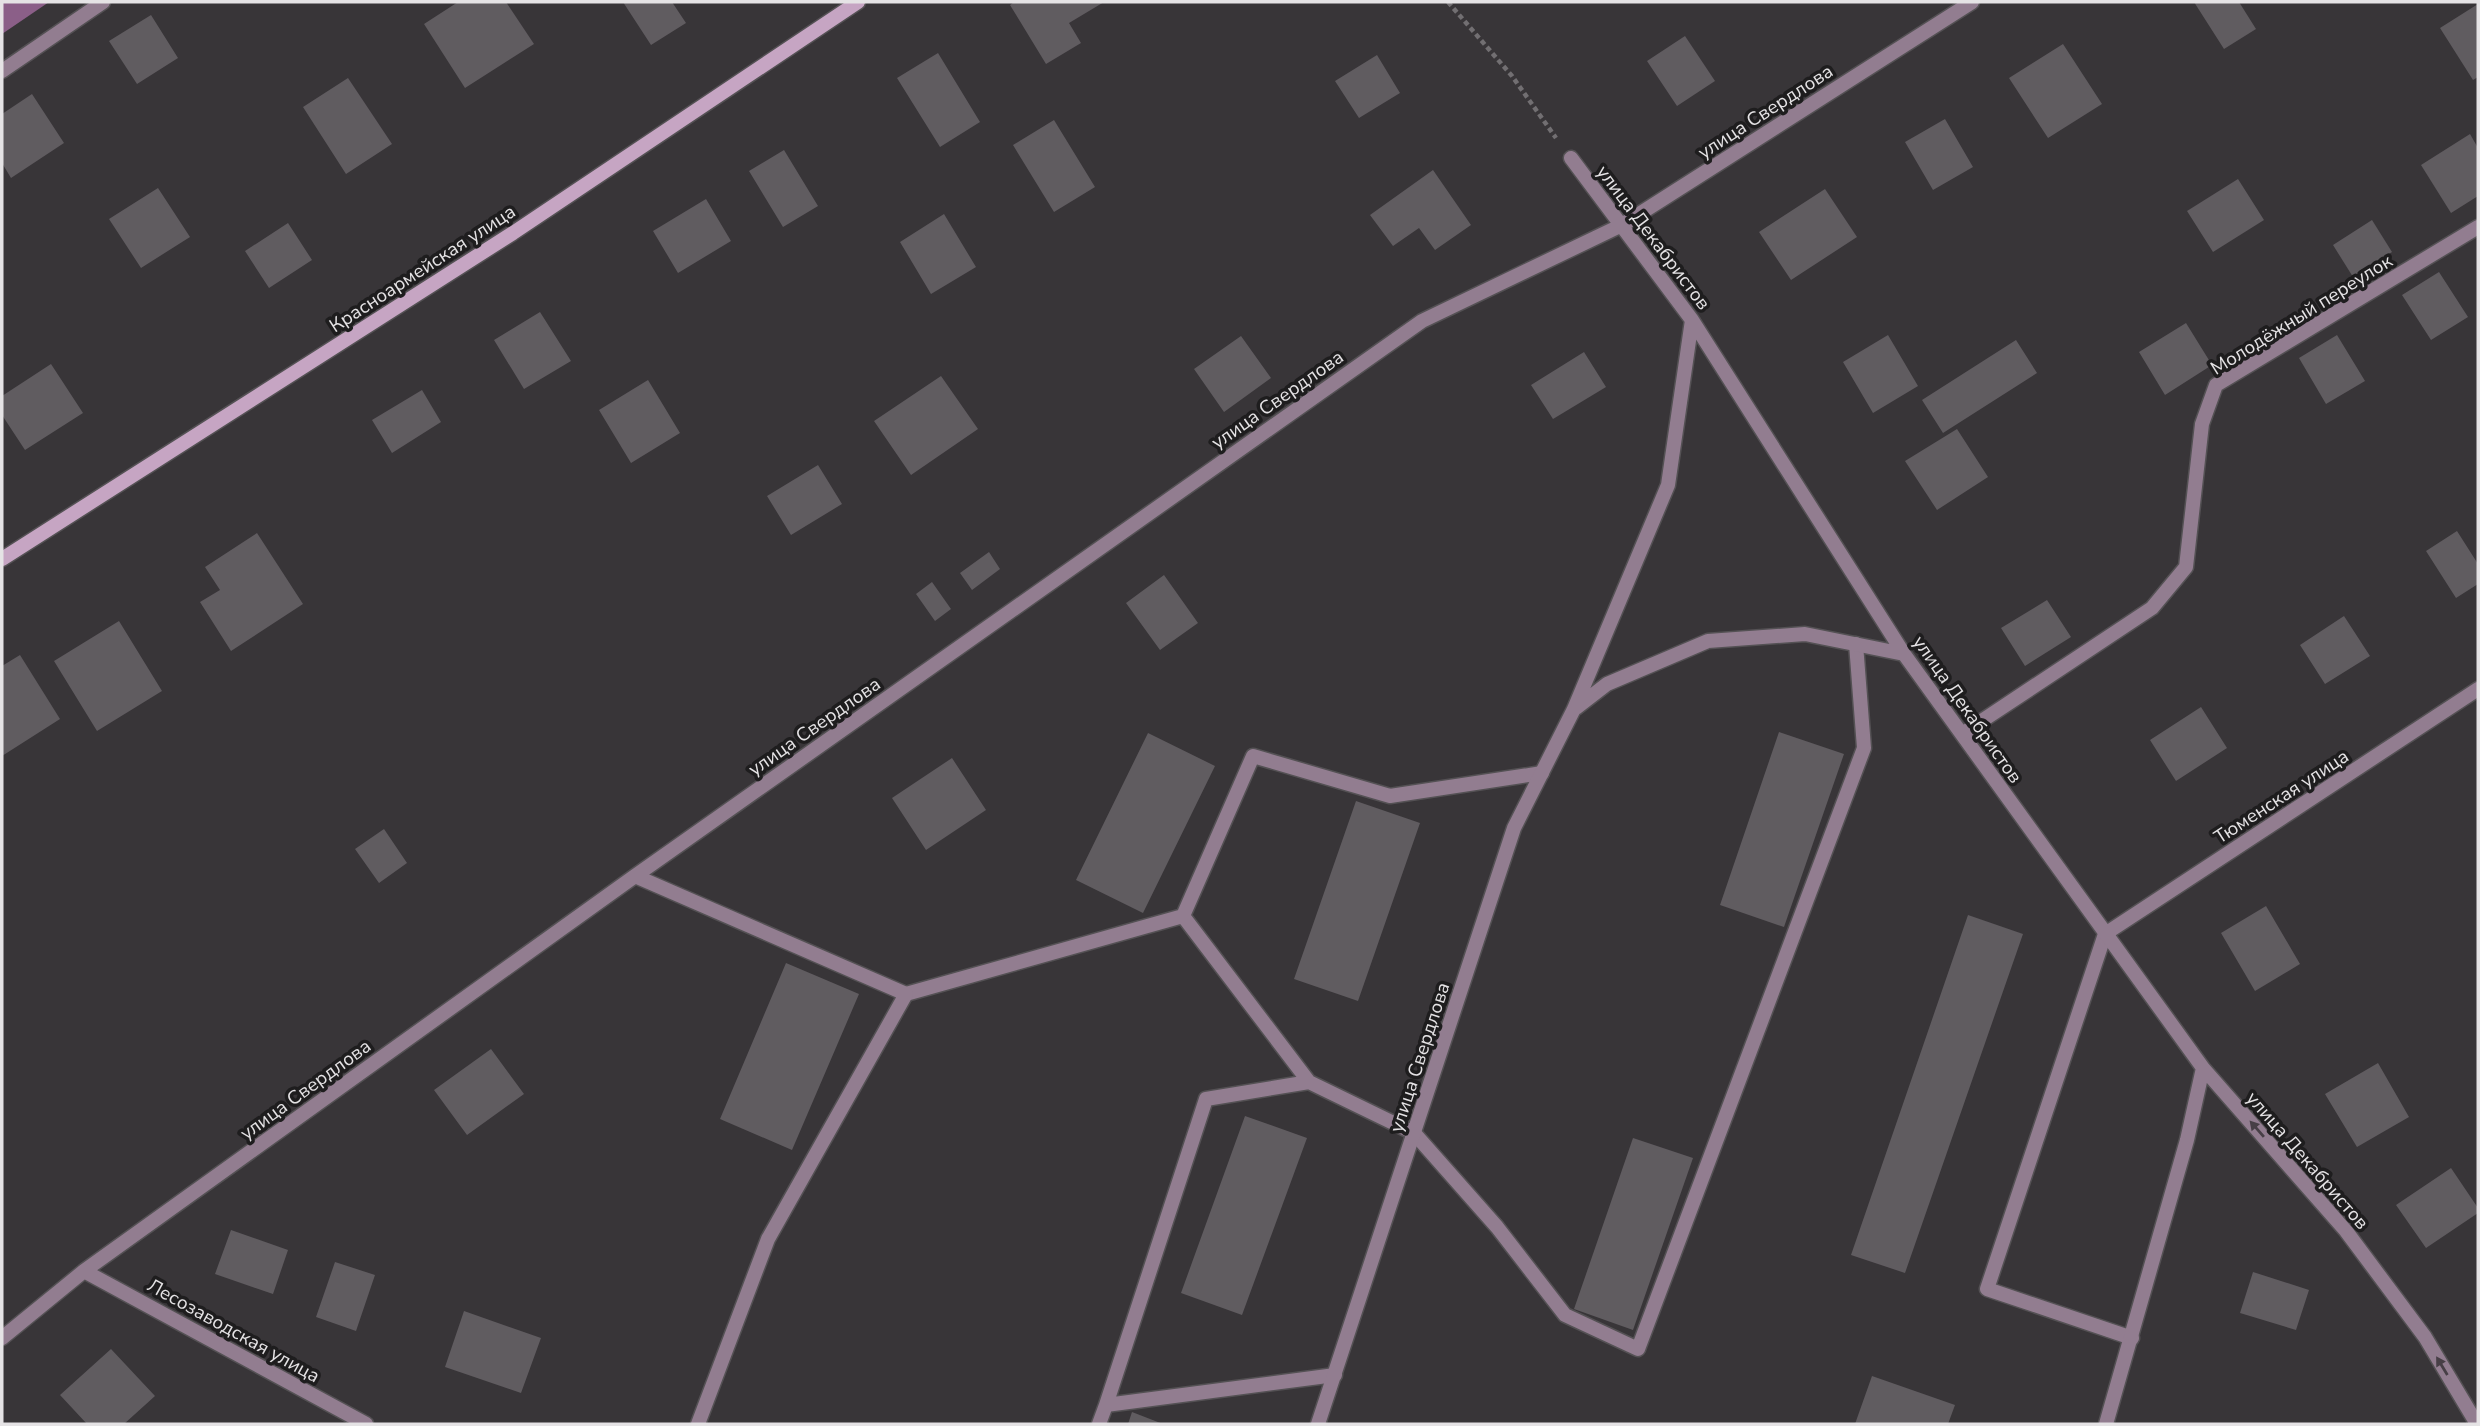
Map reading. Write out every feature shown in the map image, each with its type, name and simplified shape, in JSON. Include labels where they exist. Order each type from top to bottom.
[{"type":"main road","name":"Красноармейская улица","points":[[2,559],[513,233],[858,2]]},
{"type":"street","points":[[2,71],[103,2]]},
{"type":"street","name":"улица Свердлова","points":[[2,1338],[84,1270],[635,876],[1422,321],[1622,225],[1972,2]]},
{"type":"street","name":"улица Декабристов","points":[[1571,158],[1692,320],[1904,654],[2203,1068],[2346,1231],[2425,1337],[2477,1424]]},
{"type":"street","name":"Молодёжный переулок","points":[[1962,734],[2152,607],[2186,567],[2202,424],[2216,385],[2478,228]]},
{"type":"street","name":"улица Свердлова","points":[[1318,1424],[1514,828],[1574,709],[1668,485],[1692,320]]},
{"type":"street","name":"улица Свердлова","points":[[1574,709],[1607,684],[1708,641],[1805,634],[1904,654]]},
{"type":"street","points":[[1184,916],[1309,1082],[1415,1133],[1497,1227],[1564,1315],[1638,1349],[1864,748],[1856,644]]},
{"type":"street","name":"Тюменская улица","points":[[2105,934],[2478,689]]},
{"type":"street","points":[[1184,916],[1252,756],[1390,796],[1542,773]]},
{"type":"street","points":[[635,876],[906,993],[1184,916]]},
{"type":"street","points":[[2105,934],[1987,1289],[2132,1338]]},
{"type":"street","points":[[698,1424],[768,1239],[906,993]]},
{"type":"street","points":[[2106,1424],[2187,1140],[2203,1068]]},
{"type":"street","points":[[1100,1424],[1206,1098],[1309,1082]]},
{"type":"street","name":"Лесозаводская улица","points":[[84,1270],[366,1424]]},
{"type":"street","points":[[1106,1405],[1335,1375]]},
{"type":"path","name":"улица Декабристов","points":[[1448,2],[1512,76],[1571,158]]},
{"type":"shaded area","points":[[2,2],[49,2],[2,34]]},
{"type":"building","points":[[458,2],[506,2],[534,44],[465,88],[424,24]]},
{"type":"building","points":[[623,2],[672,2],[686,23],[651,45]]},
{"type":"building","points":[[1014,2],[1104,2],[1069,23],[1081,43],[1046,64],[1010,5]]},
{"type":"building","points":[[2194,2],[2239,2],[2256,29],[2224,49]]},
{"type":"building","points":[[2478,4],[2478,77],[2473,80],[2440,28]]},
{"type":"building","points":[[151,15],[178,58],[137,84],[109,41]]},
{"type":"building","points":[[1685,36],[1715,81],[1677,106],[1647,61]]},
{"type":"building","points":[[2063,44],[2102,104],[2048,138],[2009,78]]},
{"type":"building","points":[[938,53],[980,122],[940,147],[897,78]]},
{"type":"building","points":[[1377,55],[1400,93],[1359,118],[1335,81]]},
{"type":"building","points":[[348,78],[392,144],[346,174],[303,107]]},
{"type":"building","points":[[32,94],[64,143],[11,178],[2,163],[2,114]]},
{"type":"building","points":[[1945,119],[1973,167],[1933,190],[1905,142]]},
{"type":"building","points":[[1054,120],[1095,187],[1054,212],[1013,145]]},
{"type":"building","points":[[2470,134],[2478,148],[2478,196],[2451,213],[2421,165]]},
{"type":"building","points":[[784,150],[818,206],[783,227],[749,171]]},
{"type":"building","points":[[1433,170],[1471,225],[1435,250],[1419,228],[1393,246],[1370,215]]},
{"type":"building","points":[[2238,179],[2264,220],[2213,252],[2187,211]]},
{"type":"building","points":[[158,188],[190,237],[141,268],[109,219]]},
{"type":"building","points":[[1825,189],[1857,237],[1791,280],[1759,232]]},
{"type":"building","points":[[706,199],[731,241],[678,273],[653,231]]},
{"type":"building","points":[[944,214],[976,267],[931,294],[900,242]]},
{"type":"building","points":[[2372,220],[2392,252],[2353,277],[2333,245]]},
{"type":"building","points":[[288,223],[312,260],[269,288],[245,251]]},
{"type":"building","points":[[2439,272],[2468,317],[2431,340],[2402,295]]},
{"type":"building","points":[[540,312],[571,361],[524,389],[494,340]]},
{"type":"building","points":[[2186,323],[2212,365],[2165,395],[2139,352]]},
{"type":"building","points":[[1888,335],[1918,386],[1873,413],[1843,362]]},
{"type":"building","points":[[2337,335],[2365,381],[2326,404],[2299,358]]},
{"type":"building","points":[[1241,336],[1271,378],[1224,412],[1194,369]]},
{"type":"building","points":[[2016,340],[2037,373],[1943,433],[1922,400]]},
{"type":"building","points":[[1584,352],[1606,387],[1553,419],[1531,385]]},
{"type":"building","points":[[51,364],[83,413],[25,450],[2,415],[2,396]]},
{"type":"building","points":[[941,376],[978,429],[911,475],[874,421]]},
{"type":"building","points":[[648,380],[680,433],[631,463],[599,410]]},
{"type":"building","points":[[422,390],[441,422],[392,453],[372,420]]},
{"type":"building","points":[[1957,429],[1988,477],[1937,510],[1905,461]]},
{"type":"building","points":[[818,465],[842,504],[791,535],[767,496]]},
{"type":"building","points":[[2457,531],[2478,564],[2478,584],[2456,598],[2426,551]]},
{"type":"building","points":[[257,533],[303,604],[231,651],[200,602],[220,590],[205,567]]},
{"type":"building","points":[[989,552],[1000,569],[972,590],[960,573]]},
{"type":"building","points":[[1164,575],[1198,623],[1160,650],[1126,603]]},
{"type":"building","points":[[932,582],[951,609],[935,621],[916,594]]},
{"type":"building","points":[[2047,600],[2071,637],[2025,666],[2001,628]]},
{"type":"building","points":[[2344,616],[2370,656],[2325,684],[2300,645]]},
{"type":"building","points":[[119,621],[162,691],[97,731],[54,661]]},
{"type":"building","points":[[20,655],[60,719],[2,756],[2,666]]},
{"type":"building","points":[[2201,707],[2227,748],[2176,781],[2150,740]]},
{"type":"building","points":[[1779,732],[1844,754],[1784,927],[1720,905]]},
{"type":"building","points":[[1148,733],[1215,766],[1143,913],[1076,880]]},
{"type":"building","points":[[952,758],[986,810],[926,850],[892,798]]},
{"type":"building","points":[[1356,801],[1420,823],[1358,1001],[1294,979]]},
{"type":"building","points":[[384,829],[407,863],[379,883],[355,849]]},
{"type":"building","points":[[2266,906],[2300,964],[2255,991],[2221,933]]},
{"type":"building","points":[[1968,915],[2023,934],[1905,1273],[1851,1255]]},
{"type":"building","points":[[786,963],[859,994],[792,1150],[720,1119]]},
{"type":"building","points":[[491,1049],[524,1094],[467,1135],[434,1090]]},
{"type":"building","points":[[2378,1063],[2409,1117],[2357,1147],[2325,1094]]},
{"type":"building","points":[[1245,1116],[1307,1138],[1242,1315],[1181,1293]]},
{"type":"building","points":[[1633,1138],[1693,1158],[1633,1330],[1574,1309]]},
{"type":"building","points":[[2451,1168],[2478,1208],[2478,1213],[2426,1248],[2396,1205]]},
{"type":"building","points":[[231,1230],[288,1250],[273,1294],[215,1274]]},
{"type":"building","points":[[335,1262],[375,1275],[356,1331],[316,1317]]},
{"type":"building","points":[[2253,1272],[2309,1290],[2296,1330],[2240,1313]]},
{"type":"building","points":[[464,1311],[541,1338],[521,1393],[445,1367]]},
{"type":"building","points":[[111,1349],[155,1396],[124,1424],[87,1424],[60,1395]]},
{"type":"building","points":[[1872,1376],[1955,1405],[1948,1424],[1855,1424]]},
{"type":"building","points":[[1132,1412],[1163,1424],[1128,1424]]}]
